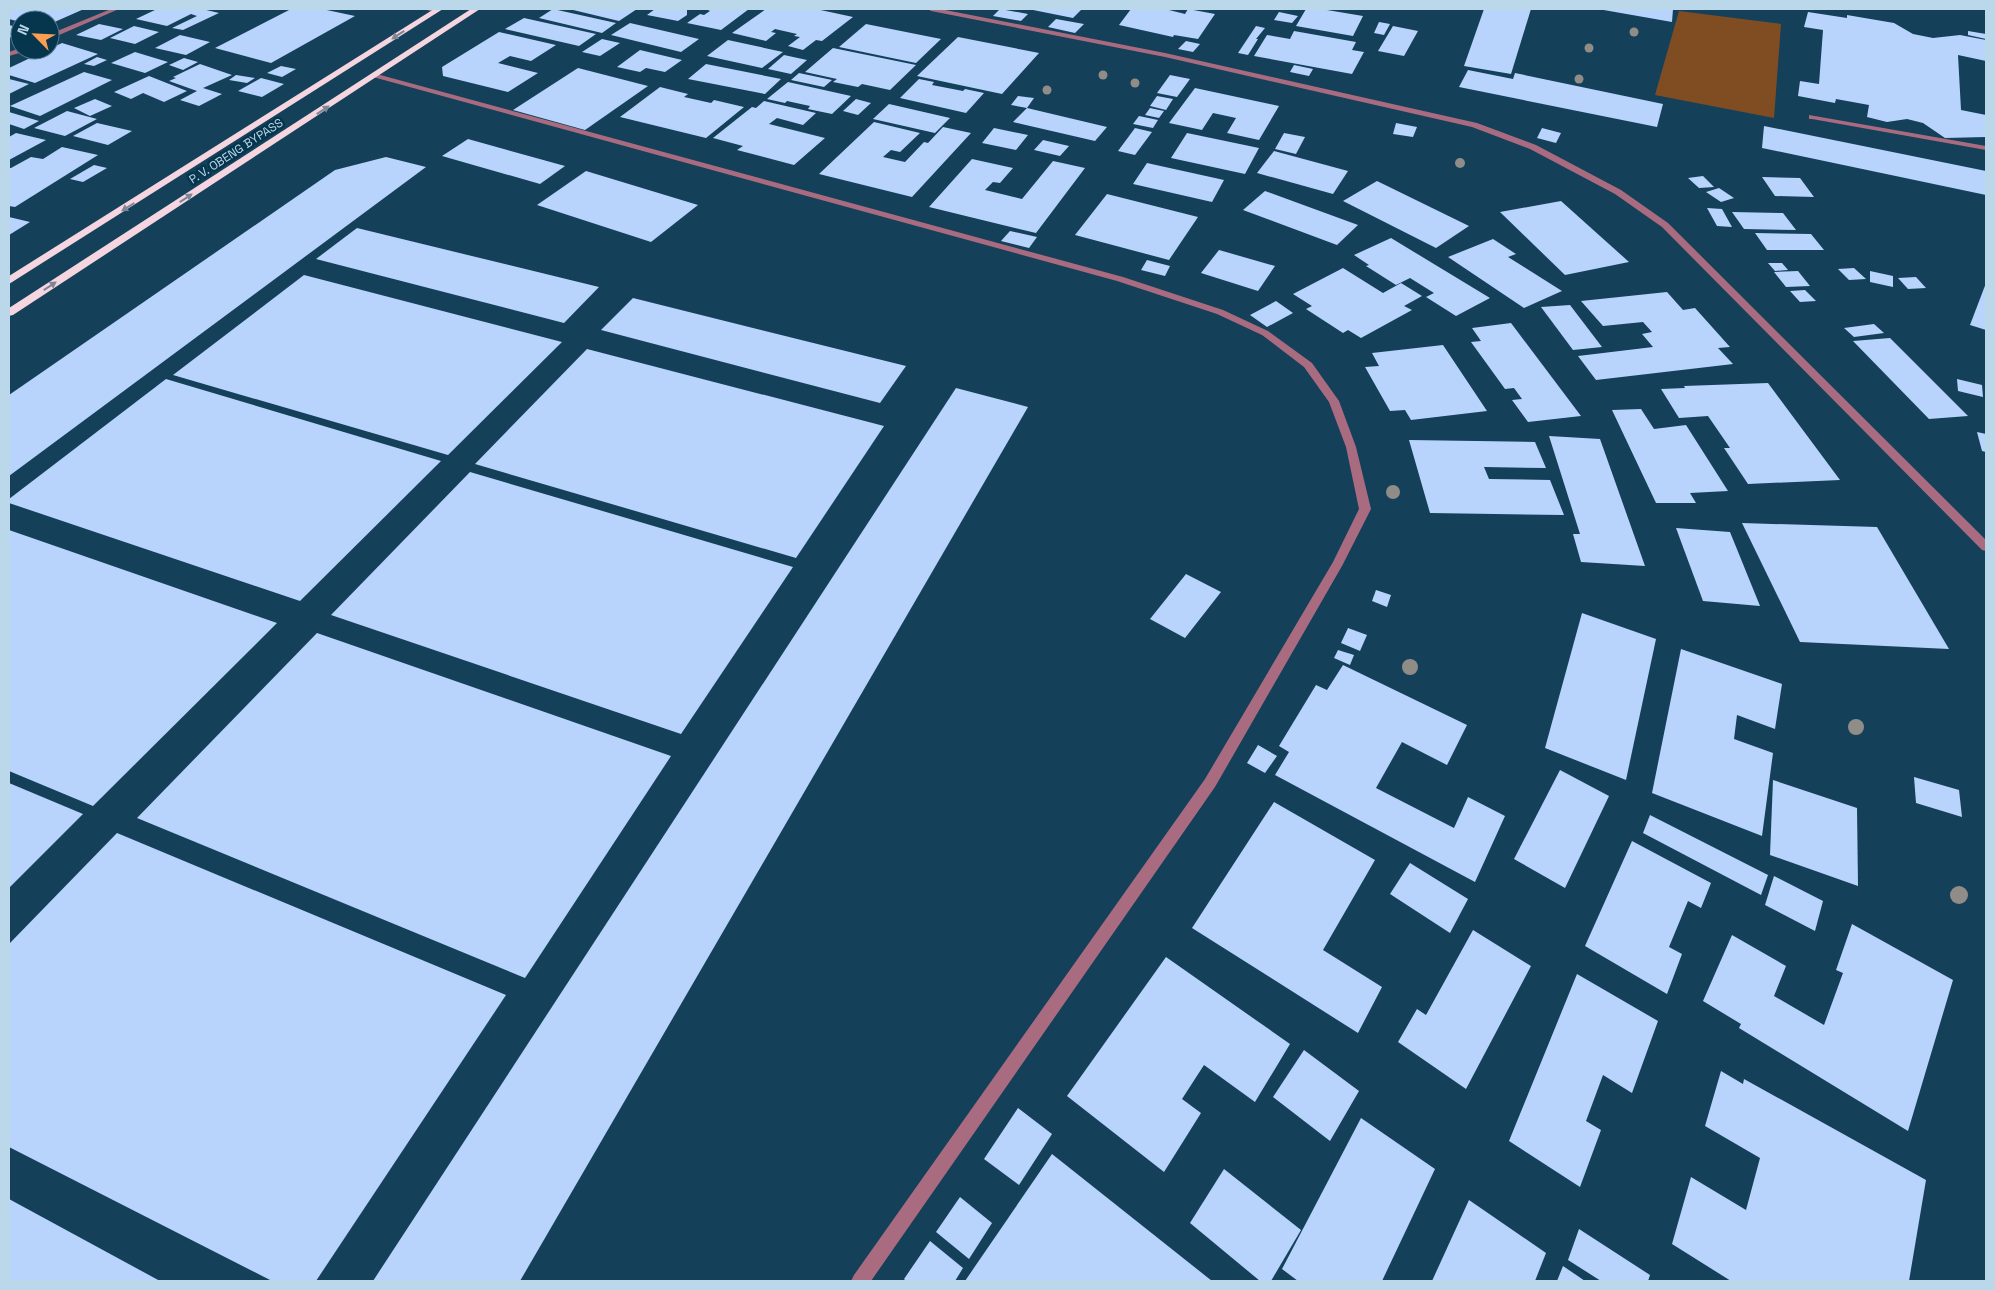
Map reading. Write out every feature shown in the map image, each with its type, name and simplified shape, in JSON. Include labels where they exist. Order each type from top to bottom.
[{"type":"highway","name":"P. V. OBENG BYPASS","points":[[9,281],[434,9]]},
{"type":"highway","name":"P. V. OBENG BYPASS","points":[[9,313],[476,9]]},
{"type":"street","points":[[60,33],[116,9]]},
{"type":"street","points":[[931,9],[1165,55],[1464,123],[1533,147],[1618,192],[1665,225],[1986,547]]},
{"type":"street","points":[[376,75],[1120,279],[1220,312],[1265,333],[1308,365],[1334,400],[1351,446],[1365,509],[1338,562],[1210,782],[860,1281]]},
{"type":"street","points":[[1812,117],[1986,148]]},
{"type":"shaded area","points":[[1679,11],[1781,24],[1774,118],[1655,95]]},
{"type":"building","points":[[9,9],[84,9],[60,20],[60,10],[10,10],[9,19]]},
{"type":"building","points":[[157,9],[202,9],[219,13],[183,30],[172,28],[197,16],[191,14],[167,26],[136,19]]},
{"type":"building","points":[[291,9],[322,9],[355,16],[271,63],[215,48]]},
{"type":"building","points":[[553,9],[616,23],[602,33],[539,18]]},
{"type":"building","points":[[569,9],[637,9],[619,21]]},
{"type":"building","points":[[655,9],[689,9],[687,10],[687,15],[678,21],[647,15]]},
{"type":"building","points":[[706,9],[749,9],[721,30],[687,23],[700,14],[704,15],[710,11]]},
{"type":"building","points":[[766,9],[816,9],[853,17],[822,41],[816,40],[803,50],[788,46],[800,37],[794,36],[797,34],[775,29],[771,32],[776,33],[766,41],[732,33]]},
{"type":"building","points":[[1000,9],[1028,14],[1021,21],[993,16]]},
{"type":"building","points":[[1028,9],[1082,9],[1073,18]]},
{"type":"building","points":[[1131,9],[1165,9],[1185,14],[1188,9],[1215,14],[1198,39],[1174,35],[1173,37],[1119,25]]},
{"type":"building","points":[[1306,9],[1321,9],[1363,16],[1353,36],[1296,26]]},
{"type":"building","points":[[1484,9],[1531,9],[1511,74],[1464,66]]},
{"type":"building","points":[[1598,9],[1673,9],[1672,22]]},
{"type":"building","points":[[1279,12],[1298,16],[1292,23],[1274,20]]},
{"type":"building","points":[[1808,12],[1847,18],[1847,15],[1894,23],[1913,34],[1933,38],[1960,35],[1986,40],[1986,61],[1958,55],[1961,110],[1986,115],[1986,137],[1945,138],[1923,123],[1907,119],[1887,122],[1867,117],[1869,105],[1836,99],[1835,103],[1798,96],[1800,81],[1819,84],[1823,30],[1804,27]]},
{"type":"building","points":[[524,18],[596,34],[579,46],[505,29]]},
{"type":"building","points":[[1056,19],[1084,24],[1075,33],[1048,27]]},
{"type":"building","points":[[1379,22],[1390,24],[1384,35],[1374,33]]},
{"type":"building","points":[[630,23],[699,39],[681,52],[611,35]]},
{"type":"building","points":[[99,24],[123,29],[101,40],[76,35]]},
{"type":"building","points":[[866,24],[941,39],[916,63],[839,47]]},
{"type":"building","points":[[134,26],[159,32],[135,44],[110,38]]},
{"type":"building","points":[[1256,26],[1265,28],[1256,39],[1258,39],[1248,55],[1238,53]]},
{"type":"building","points":[[1393,26],[1418,31],[1404,56],[1378,51]]},
{"type":"building","points":[[1294,31],[1356,42],[1352,50],[1364,52],[1352,74],[1254,56],[1267,35],[1290,39]]},
{"type":"building","points":[[1968,31],[1986,34],[1986,39],[1968,35]]},
{"type":"building","points":[[499,32],[556,45],[531,61],[510,56],[498,63],[538,73],[508,92],[443,76],[442,67]]},
{"type":"building","points":[[180,35],[210,42],[186,55],[155,48]]},
{"type":"building","points":[[958,37],[1039,53],[1002,94],[917,76]]},
{"type":"building","points":[[602,39],[620,43],[600,56],[582,52]]},
{"type":"building","points":[[728,40],[783,52],[762,68],[707,56]]},
{"type":"building","points":[[1186,41],[1200,44],[1193,52],[1178,49]]},
{"type":"building","points":[[60,44],[98,54],[35,83],[9,75],[9,68],[26,60],[60,60]]},
{"type":"building","points":[[833,48],[916,65],[890,90],[862,84],[858,87],[833,82],[837,79],[805,72]]},
{"type":"building","points":[[640,50],[682,60],[665,72],[646,68],[640,72],[617,67]]},
{"type":"building","points":[[135,52],[168,62],[145,73],[111,63]]},
{"type":"building","points":[[784,55],[807,60],[791,74],[768,69]]},
{"type":"building","points":[[97,57],[107,60],[94,66],[84,64]]},
{"type":"building","points":[[184,58],[198,62],[183,70],[169,65]]},
{"type":"building","points":[[200,64],[232,75],[203,88],[222,94],[199,106],[180,100],[197,91],[169,81],[176,78],[173,77]]},
{"type":"building","points":[[706,64],[781,79],[765,94],[688,79]]},
{"type":"building","points":[[1294,65],[1313,69],[1309,76],[1290,72]]},
{"type":"building","points":[[281,66],[296,69],[282,77],[267,73]]},
{"type":"building","points":[[578,68],[648,86],[585,130],[513,110]]},
{"type":"building","points":[[1468,70],[1513,79],[1515,73],[1663,104],[1657,127],[1459,87]]},
{"type":"building","points":[[84,72],[112,80],[40,116],[10,106]]},
{"type":"building","points":[[799,73],[832,80],[824,87],[791,80]]},
{"type":"building","points":[[236,75],[255,78],[247,83],[229,80]]},
{"type":"building","points":[[1170,75],[1190,79],[1177,97],[1157,93]]},
{"type":"building","points":[[149,76],[187,91],[164,102],[143,93],[131,99],[114,92]]},
{"type":"building","points":[[261,78],[284,84],[262,97],[238,91]]},
{"type":"building","points":[[9,79],[29,84],[9,94]]},
{"type":"building","points":[[919,79],[934,82],[932,85],[984,93],[966,113],[900,98]]},
{"type":"building","points":[[788,82],[851,96],[832,114],[808,109],[810,106],[767,99]]},
{"type":"building","points":[[660,87],[688,94],[684,97],[711,103],[714,100],[744,107],[706,138],[620,117]]},
{"type":"building","points":[[1195,88],[1279,106],[1259,140],[1227,133],[1236,118],[1213,113],[1202,130],[1169,123]]},
{"type":"building","points":[[1018,96],[1034,98],[1027,108],[1011,105]]},
{"type":"building","points":[[1157,96],[1173,99],[1166,110],[1150,106]]},
{"type":"building","points":[[95,99],[112,106],[90,116],[74,108]]},
{"type":"building","points":[[856,99],[871,103],[858,115],[843,111]]},
{"type":"building","points":[[764,101],[816,113],[803,125],[777,118],[769,124],[825,138],[794,165],[737,150],[743,146],[713,138],[752,107],[756,108]]},
{"type":"building","points":[[889,104],[950,118],[935,133],[873,119]]},
{"type":"building","points":[[1027,108],[1107,127],[1095,141],[1013,122]]},
{"type":"building","points":[[1150,108],[1164,111],[1159,118],[1145,115]]},
{"type":"building","points":[[67,111],[97,119],[65,136],[34,128]]},
{"type":"building","points":[[9,112],[39,121],[24,129],[9,124]]},
{"type":"building","points":[[1139,116],[1158,120],[1153,128],[1133,124]]},
{"type":"building","points":[[874,122],[920,133],[900,152],[891,150],[883,157],[905,162],[924,142],[928,143],[943,127],[971,133],[912,197],[819,174]]},
{"type":"building","points":[[97,123],[132,131],[108,145],[73,136]]},
{"type":"building","points":[[1396,123],[1417,127],[1413,137],[1393,134]]},
{"type":"building","points":[[1764,126],[1986,171],[1986,195],[1762,148]]},
{"type":"building","points":[[994,128],[1028,135],[1016,150],[982,143]]},
{"type":"building","points":[[1135,128],[1152,132],[1135,155],[1118,151]]},
{"type":"building","points":[[1542,128],[1561,133],[1556,143],[1537,138]]},
{"type":"building","points":[[16,133],[46,140],[9,160],[9,137]]},
{"type":"building","points":[[1187,133],[1259,148],[1245,174],[1171,158]]},
{"type":"building","points":[[1284,133],[1305,137],[1296,154],[1275,149]]},
{"type":"building","points":[[468,139],[565,166],[540,184],[442,156]]},
{"type":"building","points":[[1043,140],[1069,146],[1060,156],[1034,150]]},
{"type":"building","points":[[62,147],[98,155],[15,207],[9,206],[9,168],[31,157],[43,159]]},
{"type":"building","points":[[1274,151],[1348,171],[1333,194],[1257,173]]},
{"type":"building","points":[[386,157],[426,167],[9,476],[9,395],[335,170]]},
{"type":"building","points":[[972,159],[1013,168],[1000,183],[993,182],[985,190],[1022,199],[1053,161],[1085,168],[1036,233],[929,207]]},
{"type":"building","points":[[1147,163],[1224,180],[1212,202],[1133,184]]},
{"type":"building","points":[[94,165],[107,168],[83,182],[70,179]]},
{"type":"building","points":[[586,171],[698,205],[651,242],[537,205]]},
{"type":"building","points":[[1703,176],[1714,187],[1699,188],[1688,178]]},
{"type":"building","points":[[1762,177],[1800,178],[1814,197],[1775,196]]},
{"type":"building","points":[[1377,181],[1469,226],[1436,248],[1343,201]]},
{"type":"building","points":[[1719,188],[1734,198],[1721,202],[1706,192]]},
{"type":"building","points":[[1265,191],[1358,225],[1337,245],[1243,210]]},
{"type":"building","points":[[1107,194],[1198,217],[1169,260],[1075,235]]},
{"type":"building","points":[[1561,201],[1629,262],[1565,275],[1500,212]]},
{"type":"building","points":[[1707,208],[1722,209],[1732,227],[1717,226]]},
{"type":"building","points":[[1732,212],[1783,213],[1796,230],[1744,229]]},
{"type":"building","points":[[9,217],[30,222],[9,235]]},
{"type":"building","points":[[357,228],[599,287],[564,323],[316,259]]},
{"type":"building","points":[[1010,231],[1037,237],[1029,248],[1001,241]]},
{"type":"building","points":[[1755,233],[1811,234],[1824,250],[1767,250]]},
{"type":"building","points":[[1391,238],[1490,298],[1456,316],[1426,297],[1434,293],[1410,278],[1396,285],[1366,266],[1369,265],[1354,255]]},
{"type":"building","points":[[1493,239],[1516,254],[1508,257],[1562,291],[1524,308],[1448,257]]},
{"type":"building","points":[[1219,250],[1275,266],[1258,291],[1201,273]]},
{"type":"building","points":[[1147,260],[1170,266],[1165,276],[1141,270]]},
{"type":"building","points":[[1768,263],[1782,263],[1788,270],[1775,271]]},
{"type":"building","points":[[1343,268],[1383,293],[1401,283],[1422,296],[1404,306],[1412,310],[1361,338],[1348,330],[1343,333],[1306,309],[1312,306],[1293,294]]},
{"type":"building","points":[[1854,268],[1866,279],[1849,280],[1838,269]]},
{"type":"building","points":[[1798,271],[1810,286],[1786,287],[1774,272]]},
{"type":"building","points":[[1870,271],[1893,276],[1893,287],[1870,282]]},
{"type":"building","points":[[304,275],[562,342],[448,455],[173,375]]},
{"type":"building","points":[[1916,277],[1926,288],[1908,289],[1898,278]]},
{"type":"building","points":[[1986,283],[1986,330],[1970,325]]},
{"type":"building","points":[[1805,290],[1816,301],[1800,302],[1790,291]]},
{"type":"building","points":[[1667,292],[1683,310],[1695,308],[1730,347],[1718,348],[1733,364],[1596,380],[1578,356],[1653,347],[1642,334],[1652,332],[1643,322],[1603,326],[1581,301]]},
{"type":"building","points":[[633,298],[906,366],[880,403],[601,330]]},
{"type":"building","points":[[1276,301],[1293,313],[1267,327],[1250,315]]},
{"type":"building","points":[[1570,305],[1602,347],[1573,350],[1541,307]]},
{"type":"building","points":[[1511,323],[1581,416],[1528,422],[1512,400],[1522,399],[1514,388],[1505,389],[1471,342],[1481,341],[1472,328]]},
{"type":"building","points":[[1874,324],[1884,333],[1854,337],[1844,328]]},
{"type":"building","points":[[1890,338],[1968,416],[1929,419],[1853,341]]},
{"type":"building","points":[[1443,345],[1487,411],[1411,420],[1405,410],[1390,411],[1365,367],[1379,366],[1372,353]]},
{"type":"building","points":[[587,349],[884,426],[796,558],[475,464]]},
{"type":"building","points":[[166,379],[441,461],[300,601],[9,503],[9,499]]},
{"type":"building","points":[[1957,379],[1982,385],[1983,397],[1958,391]]},
{"type":"building","points":[[1768,383],[1840,480],[1748,484],[1724,448],[1730,448],[1708,416],[1679,418],[1661,389],[1685,388],[1684,386]]},
{"type":"building","points":[[956,388],[1028,407],[520,1281],[373,1281]]},
{"type":"building","points":[[1641,409],[1654,429],[1686,425],[1728,491],[1690,493],[1696,503],[1656,503],[1612,410]]},
{"type":"building","points":[[1977,432],[1986,434],[1986,452],[1982,451]]},
{"type":"building","points":[[1549,436],[1600,439],[1645,566],[1581,562],[1573,534],[1580,534]]},
{"type":"building","points":[[1409,440],[1535,442],[1546,468],[1484,467],[1489,479],[1550,480],[1564,515],[1430,513]]},
{"type":"building","points":[[470,472],[793,567],[681,734],[331,615]]},
{"type":"building","points":[[1742,523],[1877,527],[1949,649],[1800,642]]},
{"type":"building","points":[[1676,528],[1730,532],[1760,606],[1703,601]]},
{"type":"building","points":[[9,530],[277,623],[93,806],[9,771]]},
{"type":"building","points":[[1186,574],[1221,592],[1185,638],[1150,619]]},
{"type":"building","points":[[1376,590],[1391,595],[1387,607],[1372,601]]},
{"type":"building","points":[[1582,613],[1656,639],[1626,780],[1545,748]]},
{"type":"building","points":[[1348,628],[1367,635],[1360,651],[1341,643]]},
{"type":"building","points":[[317,633],[671,756],[525,978],[137,818]]},
{"type":"building","points":[[1681,649],[1782,684],[1775,729],[1737,715],[1734,739],[1773,753],[1762,836],[1652,793]]},
{"type":"building","points":[[1338,650],[1354,655],[1350,665],[1334,658]]},
{"type":"building","points":[[1343,665],[1467,725],[1447,765],[1402,742],[1376,788],[1454,828],[1468,797],[1505,816],[1475,882],[1275,775],[1289,752],[1279,746],[1316,685],[1327,690]]},
{"type":"building","points":[[1258,745],[1277,756],[1265,773],[1247,763]]},
{"type":"building","points":[[1560,770],[1609,796],[1565,888],[1514,859]]},
{"type":"building","points":[[1914,777],[1959,790],[1962,817],[1916,803]]},
{"type":"building","points":[[1773,780],[1857,808],[1858,886],[1770,855]]},
{"type":"building","points":[[9,783],[83,814],[9,888]]},
{"type":"building","points":[[1274,802],[1375,860],[1323,950],[1382,987],[1358,1033],[1192,928]]},
{"type":"building","points":[[1650,815],[1768,875],[1761,895],[1643,833]]},
{"type":"building","points":[[117,833],[506,995],[316,1281],[272,1281],[9,1147],[9,944]]},
{"type":"building","points":[[1632,841],[1711,883],[1701,908],[1688,901],[1669,947],[1682,954],[1667,994],[1585,946]]},
{"type":"building","points":[[1410,863],[1468,899],[1450,933],[1390,894]]},
{"type":"building","points":[[1774,876],[1823,901],[1815,931],[1765,905]]},
{"type":"building","points":[[1852,924],[1953,980],[1908,1131],[1739,1028],[1741,1024],[1703,1001],[1732,935],[1786,966],[1774,996],[1824,1025],[1843,973],[1836,970]]},
{"type":"building","points":[[1473,930],[1531,966],[1466,1089],[1398,1042],[1417,1009],[1426,1015]]},
{"type":"building","points":[[1166,957],[1290,1044],[1255,1102],[1204,1065],[1182,1099],[1201,1113],[1164,1172],[1067,1096]]},
{"type":"building","points":[[1577,974],[1658,1021],[1632,1093],[1603,1075],[1586,1121],[1601,1130],[1580,1187],[1509,1141]]},
{"type":"building","points":[[1304,1050],[1359,1091],[1330,1141],[1273,1097]]},
{"type":"building","points":[[1721,1071],[1743,1084],[1744,1079],[1926,1180],[1909,1281],[1731,1281],[1672,1244],[1691,1177],[1746,1210],[1760,1158],[1705,1126]]},
{"type":"building","points":[[1018,1108],[1052,1134],[1019,1185],[984,1159]]},
{"type":"building","points":[[1361,1118],[1435,1169],[1382,1281],[1298,1281],[1282,1269]]},
{"type":"building","points":[[1052,1154],[1212,1281],[965,1281]]},
{"type":"building","points":[[1224,1169],[1301,1230],[1271,1281],[1260,1281],[1190,1223]]},
{"type":"building","points":[[960,1197],[992,1223],[969,1259],[936,1232]]},
{"type":"building","points":[[9,1199],[160,1281],[9,1281]]},
{"type":"building","points":[[1469,1200],[1546,1253],[1535,1281],[1432,1281]]},
{"type":"building","points":[[1579,1229],[1650,1275],[1648,1281],[1601,1281],[1568,1260]]},
{"type":"building","points":[[930,1241],[963,1268],[955,1281],[906,1281],[904,1279]]},
{"type":"building","points":[[1563,1266],[1585,1281],[1557,1281]]}]
